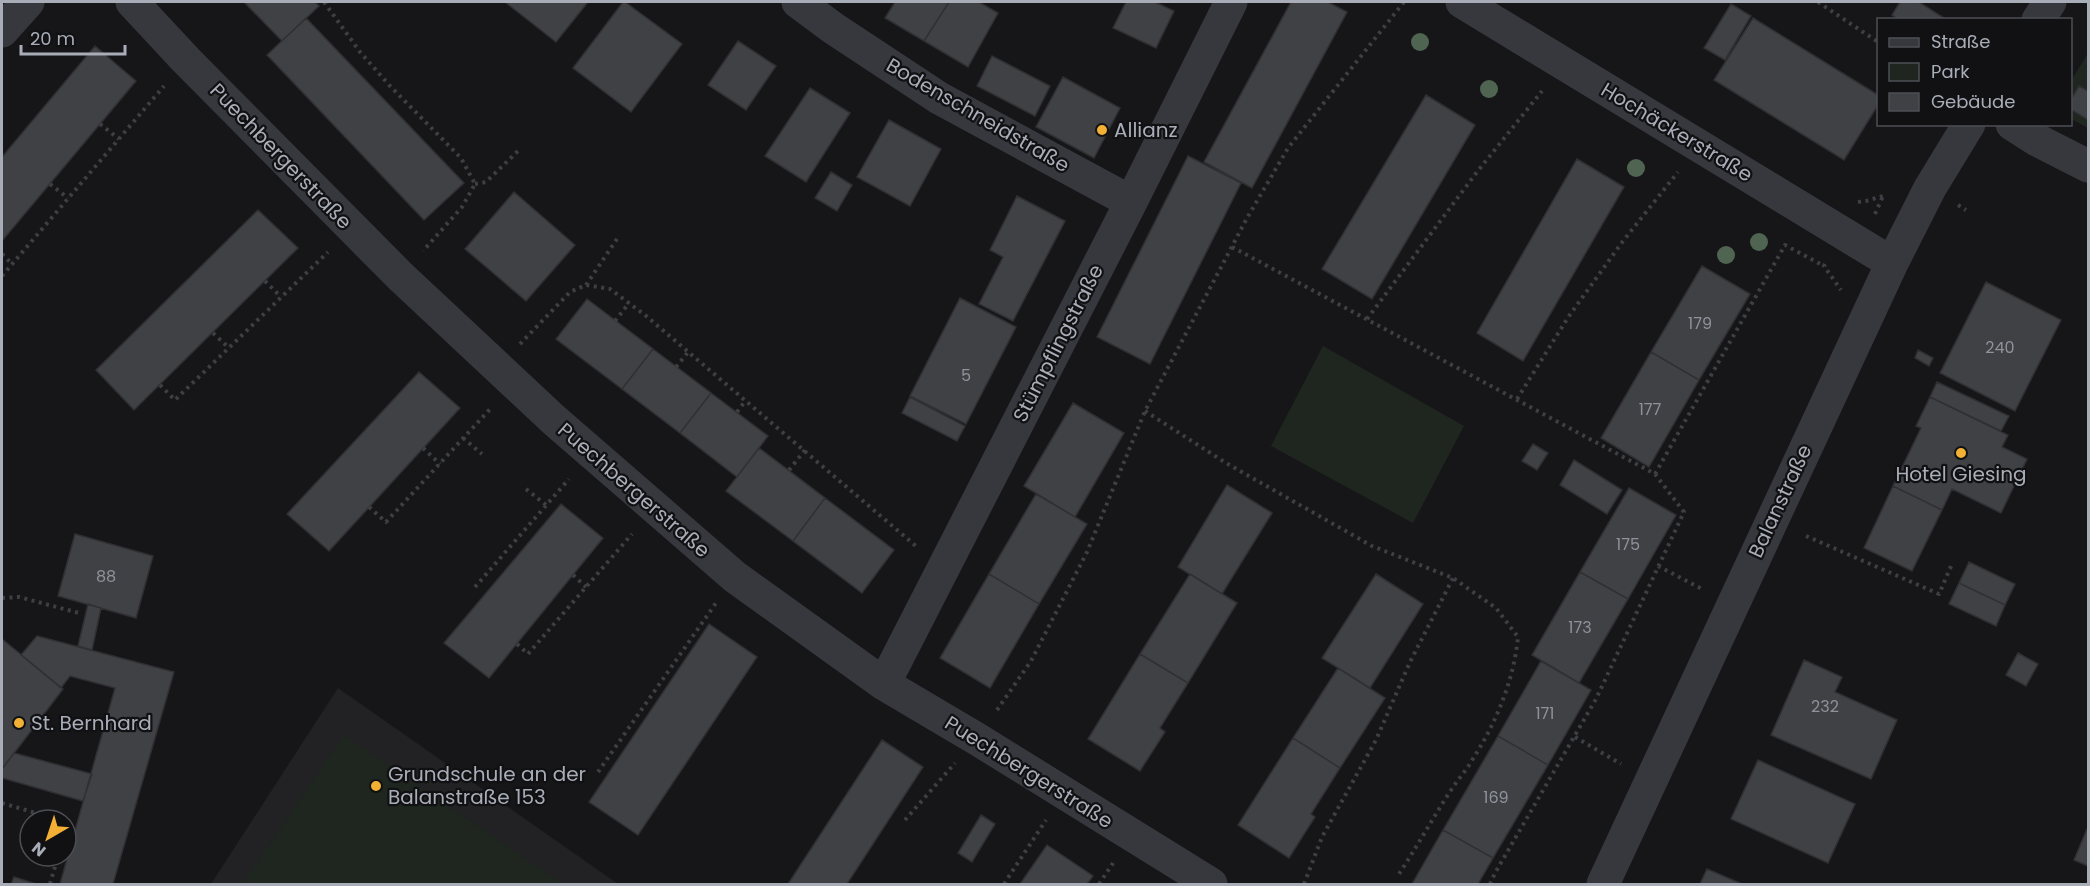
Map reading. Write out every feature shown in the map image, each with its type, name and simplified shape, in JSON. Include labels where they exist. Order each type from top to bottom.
[{"type":"street","points":[[2,31],[28,2]]},
{"type":"street","name":"Puechbergerstraße","points":[[132,2],[186,60],[400,276],[505,376],[735,577],[884,684],[977,739],[1211,885]]},
{"type":"street","name":"Bodenschneidstraße","points":[[798,2],[939,98],[1131,202]]},
{"type":"street","name":"Stümpflingstraße","points":[[884,684],[1231,2]]},
{"type":"street","name":"Hochäckerstraße","points":[[1462,2],[1892,263]]},
{"type":"street","points":[[2039,18],[2049,2]]},
{"type":"street","name":"Balanstraße","points":[[1603,885],[1892,263],[1930,188],[1968,126]]},
{"type":"street","points":[[2015,126],[2088,166]]},
{"type":"path","points":[[324,2],[360,52],[461,158],[475,184]]},
{"type":"path","points":[[905,820],[977,739],[1030,661],[1088,552],[1145,411],[1232,247],[1288,148],[1404,2]]},
{"type":"path","points":[[1818,2],[1877,41]]},
{"type":"path","points":[[2,276],[186,60]]},
{"type":"path","points":[[1368,319],[1477,172],[1563,63]]},
{"type":"path","points":[[100,124],[119,139]]},
{"type":"path","points":[[1517,399],[1569,316],[1602,269],[1699,146]]},
{"type":"path","points":[[475,184],[486,182],[520,150]]},
{"type":"path","points":[[50,184],[68,198]]},
{"type":"path","points":[[400,276],[462,207],[475,184]]},
{"type":"path","points":[[160,385],[175,400],[352,229]]},
{"type":"path","points":[[369,507],[386,522],[440,464],[463,438],[505,376],[570,292],[586,285],[619,237]]},
{"type":"path","points":[[1655,474],[1785,245],[1824,266]]},
{"type":"path","points":[[1232,247],[1655,474],[1684,512],[1596,699],[1490,885]]},
{"type":"path","points":[[2,255],[12,264]]},
{"type":"path","points":[[265,281],[281,297]]},
{"type":"path","points":[[586,285],[610,289],[689,351],[910,541],[941,571]]},
{"type":"path","points":[[615,321],[629,303]]},
{"type":"path","points":[[213,333],[228,347]]},
{"type":"path","points":[[676,367],[689,351]]},
{"type":"path","points":[[737,412],[746,400]]},
{"type":"path","points":[[1145,411],[1226,463],[1372,546],[1453,578],[1496,608],[1518,637],[1516,662],[1504,699],[1475,757],[1452,788],[1399,874]]},
{"type":"path","points":[[463,438],[482,454]]},
{"type":"path","points":[[423,448],[440,464]]},
{"type":"path","points":[[789,470],[805,450]]},
{"type":"path","points":[[475,587],[591,453]]},
{"type":"path","points":[[526,489],[546,505]]},
{"type":"path","points":[[517,644],[528,654],[654,508]]},
{"type":"path","points":[[1806,536],[1939,594],[1952,564]]},
{"type":"path","points":[[1658,566],[1701,588]]},
{"type":"path","points":[[573,575],[586,587]]},
{"type":"path","points":[[598,772],[735,577]]},
{"type":"path","points":[[1304,885],[1322,837],[1376,740],[1410,662],[1453,578]]},
{"type":"path","points":[[2,598],[19,597],[80,613]]},
{"type":"path","points":[[1575,737],[1619,763]]},
{"type":"path","points":[[1004,885],[1063,794]]},
{"type":"path","points":[[2,803],[19,808]]},
{"type":"path","points":[[50,885],[55,868]]},
{"type":"shaded area","name":"Grundschule an der Balanstraße 153","points":[[338,688],[618,884],[211,884]]},
{"type":"green space","points":[[2088,53],[2088,128],[2072,120],[2072,79]]},
{"type":"green space","points":[[1323,346],[1464,426],[1413,523],[1271,446]]},
{"type":"green space","points":[[344,735],[563,884],[242,884]]},
{"type":"building","points":[[244,2],[315,2],[319,6],[282,41]]},
{"type":"building","points":[[505,2],[588,2],[556,42]]},
{"type":"building","points":[[623,2],[682,44],[631,112],[573,68]]},
{"type":"building","points":[[895,2],[949,2],[924,41],[885,18]]},
{"type":"building","points":[[949,2],[979,2],[998,13],[968,67],[924,41]]},
{"type":"building","points":[[1126,2],[1155,2],[1174,11],[1156,48],[1113,28]]},
{"type":"building","points":[[1291,2],[1328,2],[1347,12],[1252,188],[1204,162]]},
{"type":"building","points":[[1900,2],[1919,2],[1944,18],[1896,18],[1892,15]]},
{"type":"building","points":[[1731,4],[1751,16],[1725,60],[1704,48]]},
{"type":"building","points":[[306,18],[464,183],[424,220],[267,55]]},
{"type":"building","points":[[1753,18],[1877,94],[1877,107],[1844,160],[1714,80]]},
{"type":"building","points":[[738,41],[776,66],[746,110],[708,85]]},
{"type":"building","points":[[95,46],[136,81],[2,241],[2,157]]},
{"type":"building","points":[[992,56],[1050,86],[1035,116],[977,86]]},
{"type":"building","points":[[1063,77],[1120,108],[1094,158],[1036,127]]},
{"type":"building","points":[[2079,86],[2088,91],[2088,120],[2072,110],[2072,98]]},
{"type":"building","points":[[810,88],[850,113],[806,182],[765,156]]},
{"type":"building","points":[[1426,95],[1475,125],[1372,299],[1322,269]]},
{"type":"building","points":[[889,120],[941,149],[910,206],[857,177]]},
{"type":"building","points":[[1188,156],[1241,183],[1150,364],[1097,337]]},
{"type":"building","points":[[1577,159],[1624,187],[1523,361],[1477,333]]},
{"type":"building","points":[[831,172],[852,185],[837,211],[815,198]]},
{"type":"building","points":[[514,192],[575,245],[526,301],[465,249]]},
{"type":"building","points":[[1017,196],[1065,221],[1013,321],[979,304],[1003,257],[990,250]]},
{"type":"building","points":[[258,210],[298,248],[134,410],[96,370]]},
{"type":"building","points":[[1702,266],[1750,294],[1699,380],[1651,352]]},
{"type":"building","points":[[1986,282],[2061,320],[2015,411],[1940,373]]},
{"type":"building","points":[[960,298],[1016,327],[966,424],[910,396]]},
{"type":"building","points":[[587,299],[653,349],[622,389],[556,339]]},
{"type":"building","points":[[653,349],[711,393],[680,433],[622,389]]},
{"type":"building","points":[[1918,350],[1933,358],[1929,366],[1915,358]]},
{"type":"building","points":[[1651,352],[1699,380],[1649,467],[1601,438]]},
{"type":"building","points":[[419,372],[460,408],[329,551],[287,514]]},
{"type":"building","points":[[1937,382],[2009,416],[2001,431],[1930,397]]},
{"type":"building","points":[[711,393],[768,436],[737,477],[680,433]]},
{"type":"building","points":[[910,397],[965,426],[957,441],[902,413]]},
{"type":"building","name":"Hotel Giesing","points":[[1930,397],[2008,435],[2002,447],[2027,459],[2001,513],[1952,489],[1942,510],[1893,486],[1921,428],[1916,426]]},
{"type":"building","points":[[1073,403],[1124,433],[1075,517],[1024,486]]},
{"type":"building","points":[[1533,444],[1548,453],[1537,470],[1522,461]]},
{"type":"building","points":[[759,448],[825,498],[793,541],[726,491]]},
{"type":"building","points":[[1574,460],[1622,490],[1607,514],[1560,485]]},
{"type":"building","points":[[1227,485],[1272,513],[1222,594],[1178,567]]},
{"type":"building","points":[[1893,486],[1942,510],[1912,571],[1864,548]]},
{"type":"building","points":[[1629,488],[1676,515],[1628,599],[1580,572]]},
{"type":"building","points":[[1036,494],[1087,524],[1039,604],[989,574]]},
{"type":"building","points":[[825,498],[894,550],[862,593],[793,541]]},
{"type":"building","points":[[561,504],[603,538],[489,678],[444,643]]},
{"type":"building","points":[[75,534],[153,556],[136,618],[58,596]]},
{"type":"building","points":[[1969,562],[2015,584],[2005,605],[1959,583]]},
{"type":"building","points":[[1580,572],[1628,599],[1579,683],[1532,655]]},
{"type":"building","points":[[989,574],[1039,604],[990,688],[940,658]]},
{"type":"building","points":[[1190,574],[1237,603],[1188,683],[1140,654]]},
{"type":"building","points":[[1376,574],[1423,604],[1370,688],[1322,658]]},
{"type":"building","points":[[1959,583],[2005,605],[1996,626],[1949,604]]},
{"type":"building","points":[[88,604],[101,608],[92,650],[78,646]]},
{"type":"building","points":[[709,624],[757,657],[638,835],[589,802]]},
{"type":"building","points":[[37,636],[174,672],[113,884],[60,884],[64,868],[78,868],[78,820],[115,688],[70,676],[61,688],[21,655]]},
{"type":"building","name":"St. Bernhard","points":[[2,639],[63,689],[2,769]]},
{"type":"building","points":[[2018,653],[2038,664],[2026,686],[2006,675]]},
{"type":"building","points":[[1140,654],[1188,683],[1160,728],[1165,732],[1140,771],[1088,739]]},
{"type":"building","points":[[1804,660],[1842,677],[1835,692],[1897,720],[1871,779],[1771,735]]},
{"type":"building","points":[[1541,661],[1591,690],[1548,765],[1498,736]]},
{"type":"building","points":[[1338,668],[1385,698],[1340,768],[1293,738]]},
{"type":"building","points":[[1498,736],[1548,765],[1493,858],[1443,830]]},
{"type":"building","points":[[1293,738],[1340,768],[1311,814],[1315,817],[1289,858],[1238,825]]},
{"type":"building","points":[[882,740],[923,767],[847,884],[788,884]]},
{"type":"building","points":[[14,753],[92,774],[83,801],[2,778],[2,769]]},
{"type":"building","points":[[1758,760],[1855,804],[1828,863],[1731,819]]},
{"type":"building","points":[[981,815],[995,824],[972,862],[958,853]]},
{"type":"building","points":[[2088,829],[2088,866],[2074,860]]},
{"type":"building","points":[[1443,830],[1493,858],[1478,884],[1412,884]]},
{"type":"building","points":[[1047,845],[1093,876],[1087,884],[1020,884]]},
{"type":"building","points":[[1707,869],[1742,884],[1700,884]]},
{"type":"building","points":[[14,877],[36,884],[11,884]]},
{"type":"place","name":"Allianz","points":[[1102,130]]},
{"type":"place","name":"Hotel Giesing","points":[[1961,453]]},
{"type":"place","name":"St. Bernhard","points":[[19,723]]},
{"type":"place","name":"Grundschule an der Balanstraße 153","points":[[376,786]]}]
